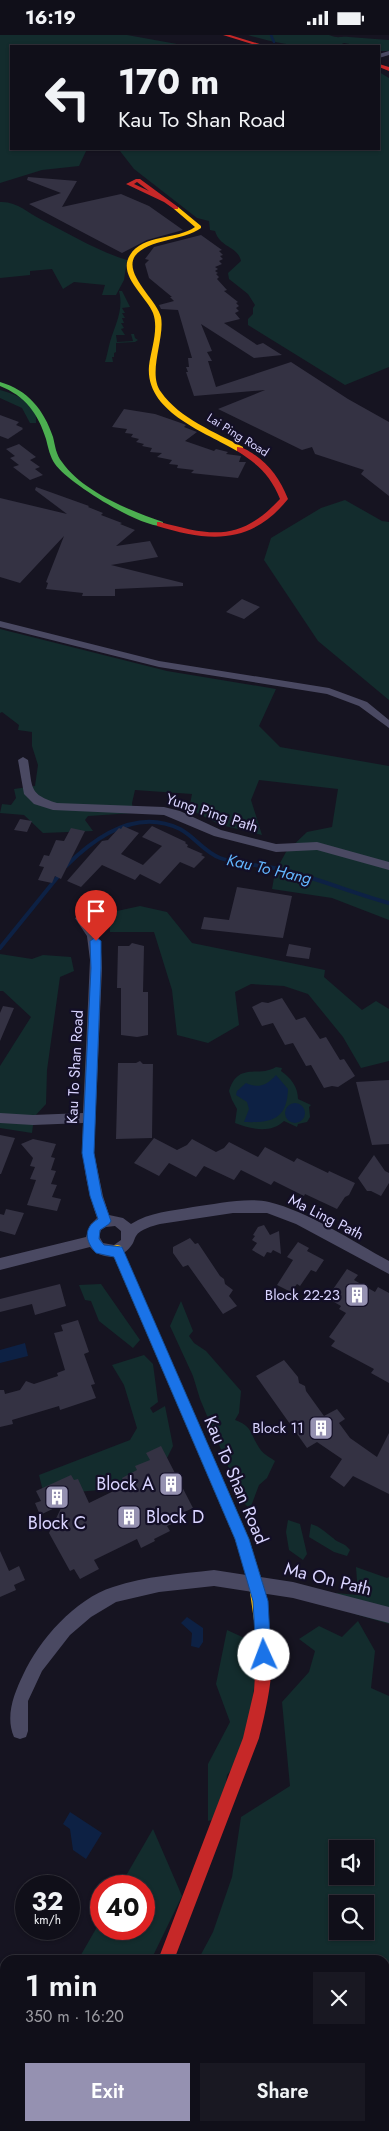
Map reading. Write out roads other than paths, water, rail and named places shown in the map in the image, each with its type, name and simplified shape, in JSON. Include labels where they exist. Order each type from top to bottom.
[{"type":"street","points":[[225,35],[260,45]]},
{"type":"street","name":"Lai Ping Road","points":[[0,384],[12,387],[33,400],[44,421],[53,453],[67,472],[95,492],[138,517],[184,533],[206,535],[238,533],[250,529],[270,516],[284,499],[279,483],[272,474],[247,454],[182,416],[168,405],[154,388],[153,378],[159,325],[157,314],[151,301],[132,276],[128,267],[131,259],[144,246],[195,231],[199,228],[170,202]]},
{"type":"street","points":[[0,624],[159,664],[328,691],[363,704],[389,725]]},
{"type":"street","name":"Yung Ping Path","points":[[24,760],[28,792],[38,801],[57,807],[164,811],[176,814],[218,833],[276,848],[317,846],[389,866]]},
{"type":"street","name":"Kau To Shan Road","points":[[81,918],[92,931],[96,952],[88,1153],[96,1196],[105,1221]]},
{"type":"street","points":[[0,1119],[89,1118]]},
{"type":"street","name":"Ma Ling Path","points":[[129,1233],[146,1222],[160,1218],[233,1207],[268,1207],[301,1220],[389,1268]]},
{"type":"street","points":[[105,1221],[118,1221],[127,1228],[129,1233],[127,1243],[117,1251],[112,1252],[100,1249],[93,1241],[92,1236],[96,1227],[105,1221]]},
{"type":"street","points":[[0,1264],[93,1241]]},
{"type":"street","name":"Kau To Shan Road","points":[[117,1251],[242,1539],[257,1583],[263,1621],[264,1655],[262,1686],[255,1723],[241,1768],[168,1955]]},
{"type":"street","name":"Ma On Path","points":[[20,1731],[20,1700],[36,1665],[64,1629],[85,1611],[112,1595],[159,1584],[214,1578],[257,1583],[293,1590],[389,1615]]},
{"type":"water","points":[[276,1075],[288,1089],[287,1099],[281,1113],[270,1120],[262,1122],[244,1122],[249,1109],[247,1102],[236,1095],[237,1091],[246,1083],[259,1086]]},
{"type":"water","points":[[295,1103],[302,1106],[305,1113],[302,1120],[295,1123],[288,1120],[285,1113],[288,1106]]},
{"type":"water","points":[[25,1343],[28,1356],[0,1363],[0,1350]]},
{"type":"water","points":[[187,1617],[203,1628],[203,1642],[199,1648],[191,1646],[192,1633],[181,1623]]},
{"type":"water","points":[[70,1812],[102,1833],[86,1859],[73,1850],[70,1829],[63,1824]]},
{"type":"waterway","points":[[271,35],[274,42]]},
{"type":"waterway","name":"Kau To Hang","points":[[66,866],[90,845],[118,828],[148,822],[164,823],[185,832],[209,852],[220,858],[284,870],[389,903]]},
{"type":"waterway","name":"Kau To Hang","points":[[0,948],[60,874]]},
{"type":"place","name":"Block 22-23","points":[[357,1295]]},
{"type":"place","name":"Block 11","points":[[321,1428]]},
{"type":"place","name":"Block A","points":[[171,1484]]},
{"type":"place","name":"Block C","points":[[57,1497]]},
{"type":"place","name":"Block D","points":[[129,1517]]}]
